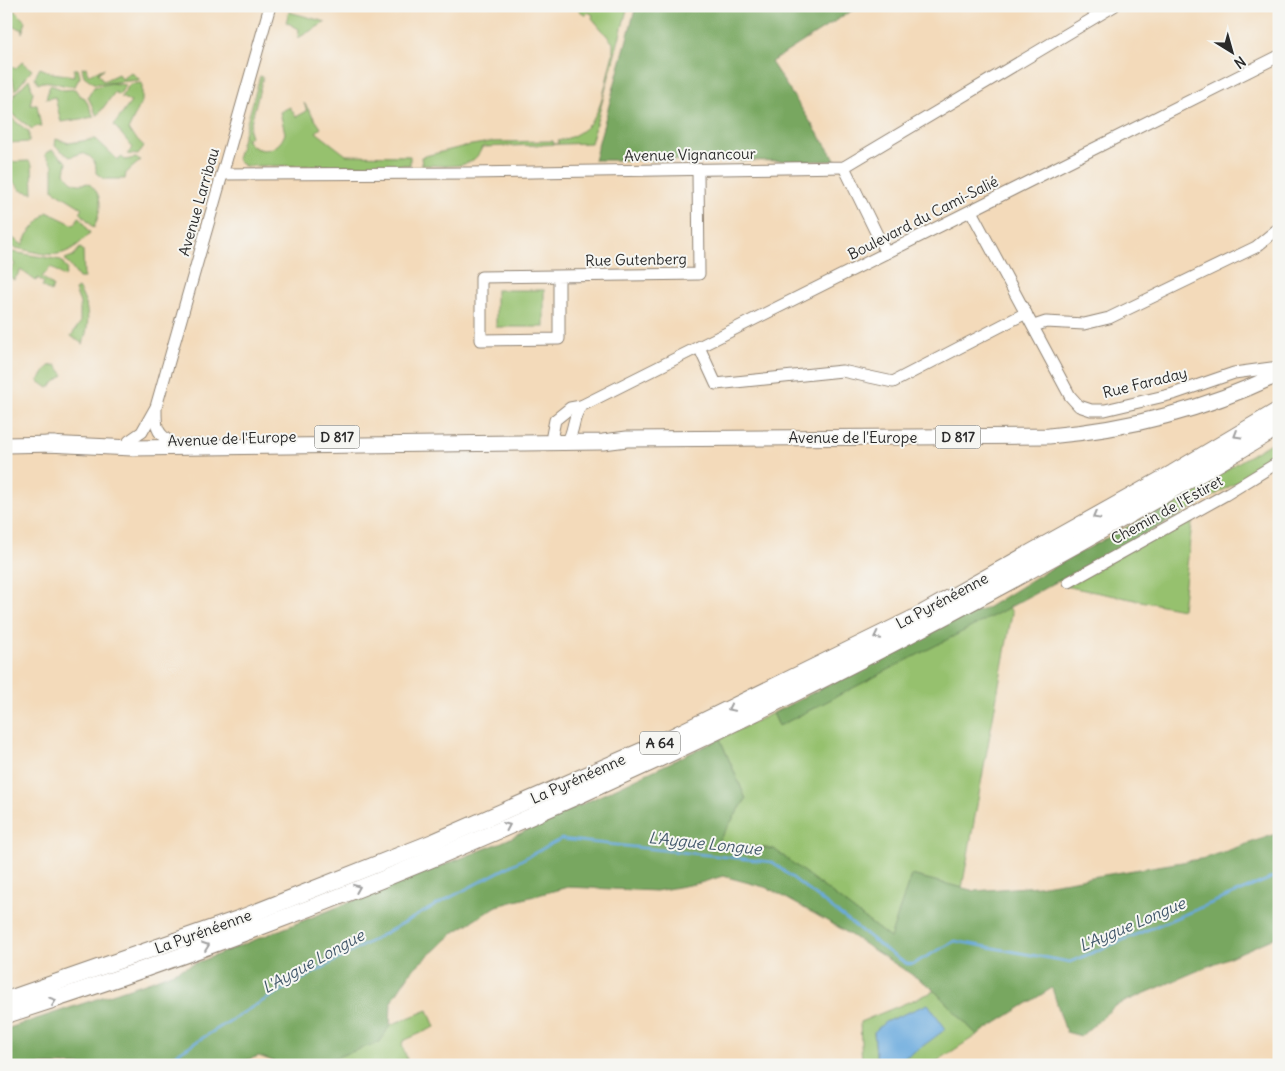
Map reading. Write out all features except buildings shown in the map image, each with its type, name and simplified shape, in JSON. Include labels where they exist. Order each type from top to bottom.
[{"type":"highway","name":"La Pyrénéenne","points":[[6,1000],[250,915],[433,842],[653,746],[914,618],[1173,473],[1279,410]]},
{"type":"highway","name":"La Pyrénéenne","points":[[6,1016],[273,921],[439,856],[658,760],[923,629],[1180,486],[1279,427]]},
{"type":"main road","name":"Avenue de l'Europe","points":[[6,445],[253,437],[627,439],[1016,437],[1072,434],[1142,423],[1188,411],[1279,374]]},
{"type":"main road","name":"Avenue de l'Europe","points":[[47,444],[124,448],[562,438]]},
{"type":"street","name":"Avenue Larribau","points":[[129,441],[145,429],[156,406],[270,6]]},
{"type":"street","name":"Avenue Vignancour","points":[[222,174],[698,171],[844,167],[1114,6]]},
{"type":"street","name":"Boulevard du Cami-Salié","points":[[562,438],[555,420],[558,415],[570,408],[581,406],[1279,56]]},
{"type":"street","points":[[844,167],[886,253]]},
{"type":"street","name":"Rue Gutenberg","points":[[559,276],[560,339],[481,340],[481,277],[699,274],[698,171]]},
{"type":"street","name":"Rue Faraday","points":[[970,211],[1034,326],[1070,396],[1079,406],[1091,410],[1105,410],[1173,394],[1234,373],[1279,367]]},
{"type":"street","points":[[1034,326],[1046,322],[1084,324],[1109,318],[1256,247],[1279,228]]},
{"type":"street","points":[[699,347],[716,384],[842,371],[893,382],[1026,313]]},
{"type":"street","name":"Avenue Larribau","points":[[156,406],[156,427],[159,433],[169,441]]},
{"type":"street","points":[[562,438],[581,406]]},
{"type":"street","name":"Chemin de l'Estiret","points":[[1069,582],[1225,496],[1279,462]]},
{"type":"green space","points":[[7,6],[10,6],[26,22],[22,33],[22,29],[8,26],[6,31]]},
{"type":"green space","points":[[575,6],[628,6],[591,143],[482,147],[478,155],[465,164],[449,166],[422,165],[421,157],[490,142],[553,141],[554,144],[558,144],[558,141],[573,136],[584,129],[593,119],[599,108],[613,54],[613,43],[592,18],[593,15],[588,12],[585,16]]},
{"type":"green space","points":[[636,6],[859,6],[771,62],[836,161],[594,160]]},
{"type":"green space","points":[[289,12],[326,22],[298,38],[299,29],[286,22]]},
{"type":"green space","points":[[22,62],[32,70],[15,91],[13,80],[6,70],[9,71],[12,66],[15,69]]},
{"type":"green space","points":[[86,67],[88,75],[105,68],[98,73],[103,81],[118,74],[122,79],[131,72],[140,80],[95,84],[84,76],[82,68]]},
{"type":"green space","points":[[40,68],[52,73],[74,76],[74,69],[78,69],[80,77],[75,86],[65,86],[51,82],[38,84],[35,77]]},
{"type":"green space","points":[[260,76],[263,77],[249,130],[251,136],[246,139],[256,148],[261,150],[273,148],[278,144],[285,133],[280,112],[290,107],[296,117],[307,111],[304,103],[321,128],[316,132],[346,155],[410,156],[410,165],[244,166],[237,159]]},
{"type":"green space","points":[[29,79],[33,92],[30,105],[37,105],[41,127],[36,126],[32,129],[7,110],[15,94]]},
{"type":"green space","points":[[111,83],[126,85],[119,95],[115,92],[97,116],[88,97],[94,87]]},
{"type":"green space","points":[[142,83],[142,101],[128,130],[144,146],[138,155],[127,154],[133,148],[114,125],[131,102],[121,97],[130,84]]},
{"type":"green space","points":[[50,85],[64,90],[75,89],[79,95],[85,98],[94,117],[61,122],[55,97],[46,99]]},
{"type":"green space","points":[[6,114],[29,132],[29,142],[6,143]]},
{"type":"green space","points":[[56,139],[69,143],[96,139],[118,160],[122,157],[125,160],[135,158],[141,160],[126,173],[125,179],[104,179],[96,173],[95,163],[89,156],[82,153],[70,157],[55,146]]},
{"type":"green space","points":[[52,150],[67,162],[65,173],[69,179],[77,184],[88,183],[97,193],[100,209],[94,228],[80,212],[82,208],[53,190],[53,165],[45,154]]},
{"type":"green space","points":[[29,161],[32,165],[33,193],[20,190],[17,185],[6,177],[6,162]]},
{"type":"green space","points":[[47,212],[74,225],[79,217],[90,233],[70,250],[61,253],[43,254],[6,246],[6,242],[11,237],[23,245],[27,235]]},
{"type":"green space","points":[[80,248],[83,250],[84,278],[79,278],[65,259],[73,256]]},
{"type":"green space","points":[[6,251],[61,260],[67,269],[65,277],[51,267],[42,277],[53,286],[51,292],[42,286],[44,283],[38,278],[36,281],[21,270],[14,280],[7,275],[15,264],[6,257]]},
{"type":"green space","points":[[78,288],[85,302],[88,315],[83,344],[71,336],[80,323],[80,303],[75,290]]},
{"type":"green space","points":[[496,290],[544,290],[544,327],[496,327]]},
{"type":"green space","points":[[56,365],[64,375],[48,388],[38,381],[49,366]]},
{"type":"green space","points":[[1279,438],[1279,458],[1175,518],[1169,504]]},
{"type":"green space","points":[[1169,504],[1175,518],[995,615],[779,726],[773,713],[965,615],[985,609],[1043,573]]},
{"type":"green space","points":[[1193,515],[1182,609],[1064,586]]},
{"type":"green space","points":[[1009,607],[1012,613],[962,888],[911,875],[891,939],[774,849],[717,843],[746,799],[720,739],[773,713],[779,726]]},
{"type":"green space","points":[[720,739],[746,799],[717,843],[774,849],[890,938],[911,875],[975,891],[1038,886],[1206,858],[1279,833],[1279,936],[1115,1006],[1081,1036],[1066,1032],[1052,988],[977,1035],[931,987],[838,927],[768,888],[723,876],[700,883],[656,891],[568,887],[497,906],[455,932],[412,970],[391,1002],[390,1025],[380,1042],[314,1065],[283,1065],[259,1056],[232,1065],[6,1065],[6,1029],[151,981],[502,842]]},
{"type":"green space","points":[[935,991],[977,1035],[931,1065],[889,1065],[920,1048],[874,1032],[877,1065],[862,1065],[860,1022]]},
{"type":"green space","points":[[428,1010],[435,1027],[403,1041],[402,1045],[407,1059],[405,1063],[314,1065],[379,1042],[390,1025]]},
{"type":"water","points":[[928,1004],[946,1029],[905,1057],[886,1064],[877,1065],[874,1032],[885,1022]]},
{"type":"waterway","name":"L'Aygue Longue","points":[[159,1065],[254,1006],[436,905],[561,839],[772,862],[907,964],[913,964],[955,941],[1070,962],[1279,875]]}]
